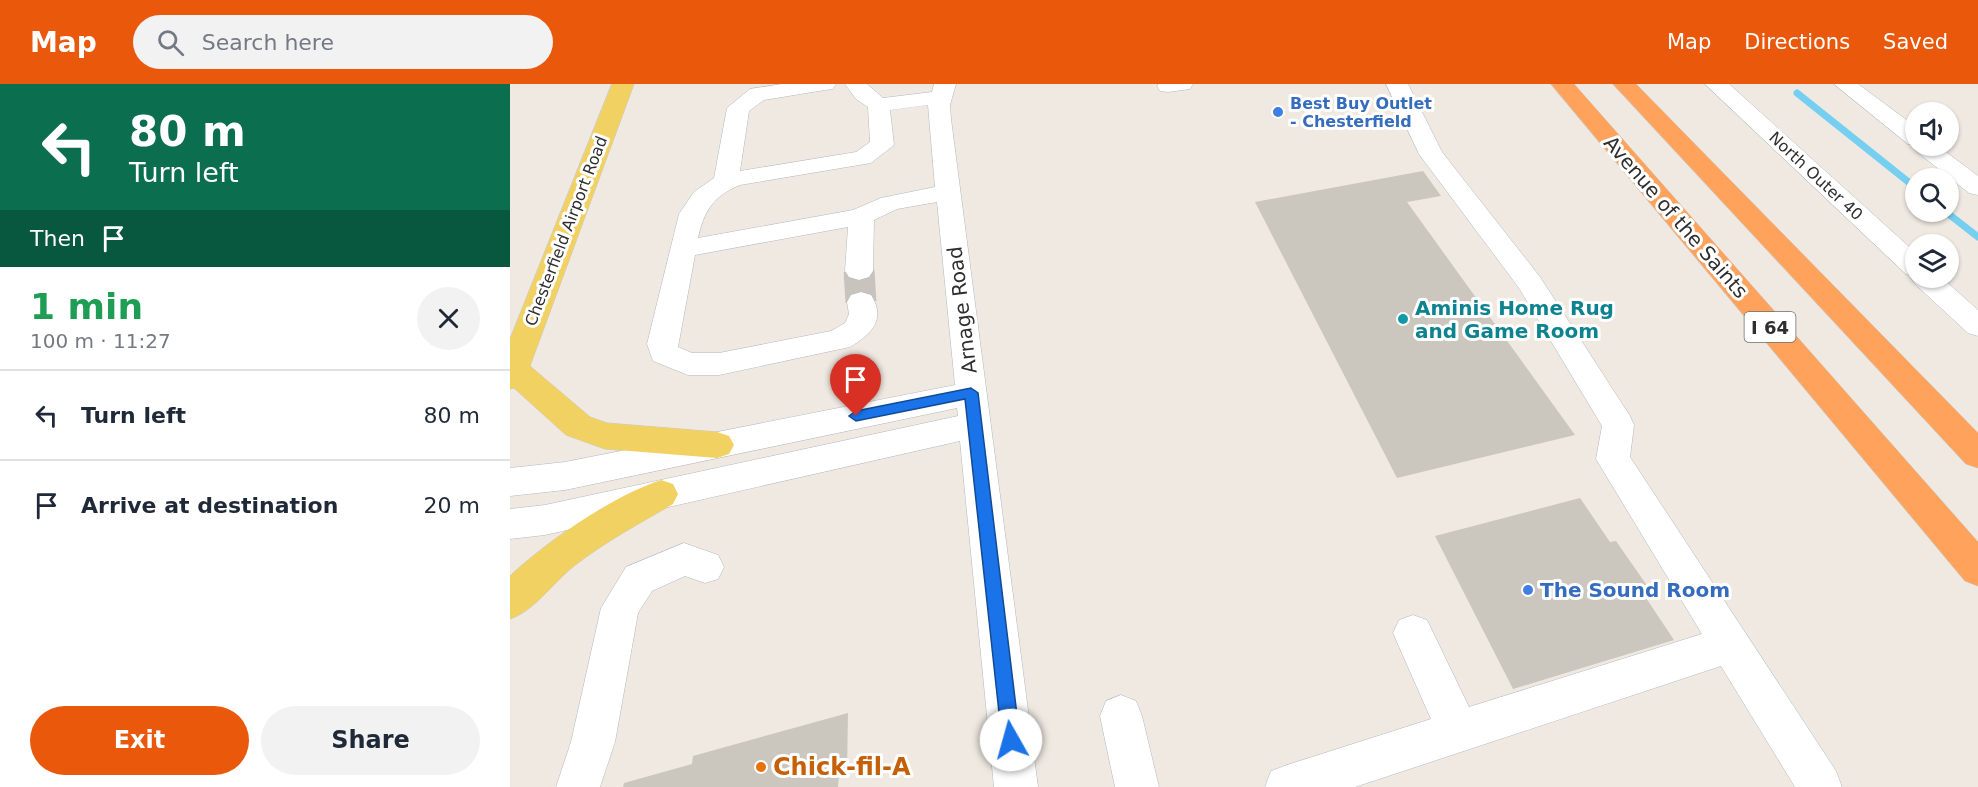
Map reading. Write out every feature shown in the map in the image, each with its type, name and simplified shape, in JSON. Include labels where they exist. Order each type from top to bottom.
[{"type":"highway","name":"Avenue of the Saints","points":[[1562,84],[1978,569]]},
{"type":"highway","points":[[1624,84],[1978,455]]},
{"type":"main road","name":"Chesterfield Airport Road","points":[[511,373],[623,84]]},
{"type":"main road","points":[[511,373],[578,426],[605,436],[717,445]]},
{"type":"main road","points":[[510,602],[553,561],[602,527],[661,494]]},
{"type":"street","points":[[726,181],[738,108],[758,94],[825,84]]},
{"type":"street","points":[[856,84],[864,94],[879,105],[943,91]]},
{"type":"street","points":[[1397,84],[1431,154],[1530,284],[1617,425],[1613,459],[1820,787]]},
{"type":"street","points":[[1717,85],[1748,84]]},
{"type":"street","points":[[1845,84],[1905,130]]},
{"type":"street","name":"North Outer 40","points":[[1717,85],[1905,258]]},
{"type":"street","name":"Arnage Road","points":[[943,91],[939,105],[948,192],[1016,787]]},
{"type":"street","points":[[861,302],[861,323],[858,329],[848,337],[719,364],[688,364],[664,353],[662,344],[688,223],[695,204],[708,190],[726,181],[863,158],[872,154],[882,145],[879,105]]},
{"type":"street","points":[[1937,156],[1978,188]]},
{"type":"street","points":[[683,249],[811,227],[861,216],[890,203],[948,192]]},
{"type":"street","points":[[859,271],[861,216]]},
{"type":"street","points":[[1936,288],[1978,326]]},
{"type":"street","points":[[510,482],[565,476],[971,393]]},
{"type":"street","points":[[510,524],[545,520],[975,426]]},
{"type":"street","points":[[578,787],[593,742],[620,608],[639,579],[684,559],[705,567]]},
{"type":"street","points":[[1413,633],[1459,732]]},
{"type":"street","points":[[1287,787],[1730,644]]},
{"type":"street","points":[[1121,716],[1137,787]]},
{"type":"building","name":"Aminis Home Rug and Game Room","points":[[1423,171],[1441,196],[1407,202],[1575,435],[1397,478],[1255,202]]},
{"type":"building","points":[[1580,498],[1610,542],[1616,541],[1648,587],[1640,589],[1674,640],[1513,689],[1435,536]]},
{"type":"building","points":[[848,713],[847,773],[839,775],[838,787],[623,787],[624,783],[692,764],[693,756]]},
{"type":"waterway","points":[[1797,93],[1905,179]]},
{"type":"waterway","points":[[1959,222],[1978,237]]},
{"type":"tunnel","points":[[859,271],[861,302]]},
{"type":"place","name":"Best Buy Outlet - Chesterfield","points":[[1278,112]]},
{"type":"place","name":"Aminis Home Rug and Game Room","points":[[1403,319]]},
{"type":"place","name":"The Sound Room","points":[[1528,590]]},
{"type":"place","name":"Chick-fil-A","points":[[761,767]]},
{"type":"route","points":[[856,416],[971,393],[1011,740]]}]
